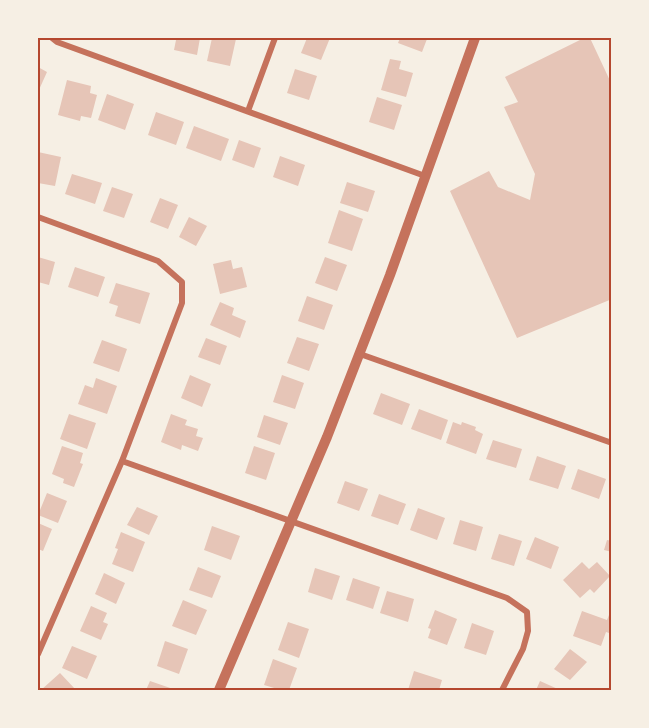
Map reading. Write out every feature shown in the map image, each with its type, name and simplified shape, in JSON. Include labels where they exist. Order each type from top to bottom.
[{"type":"street","points":[[52,38],[57,42],[425,176]]},
{"type":"street","points":[[248,111],[275,38]]},
{"type":"street","points":[[219,690],[360,354],[475,38]]},
{"type":"street","points":[[38,218],[158,261],[182,282],[182,303],[122,461],[38,654]]},
{"type":"street","points":[[360,354],[612,443]]},
{"type":"street","points":[[122,461],[507,598],[527,612],[528,631],[523,649],[502,690]]},
{"type":"building","points":[[170,38],[200,38],[197,55],[174,50],[176,40]]},
{"type":"building","points":[[212,38],[236,39],[230,66],[207,61]]},
{"type":"building","points":[[307,38],[330,38],[321,60],[301,53]]},
{"type":"building","points":[[400,38],[427,39],[422,52],[398,43]]},
{"type":"building","points":[[584,38],[590,38],[612,85],[612,136],[610,137],[612,141],[612,299],[517,338],[450,191],[489,171],[498,187],[530,200],[535,174],[504,107],[518,102],[505,77]]},
{"type":"building","points":[[390,59],[401,61],[399,69],[413,73],[406,97],[381,90]]},
{"type":"building","points":[[38,67],[47,72],[38,92]]},
{"type":"building","points":[[295,69],[317,76],[309,100],[287,93]]},
{"type":"building","points":[[67,80],[91,86],[90,93],[97,95],[91,118],[81,116],[80,121],[58,115]]},
{"type":"building","points":[[107,94],[134,104],[125,130],[98,120]]},
{"type":"building","points":[[377,97],[402,105],[394,130],[369,122]]},
{"type":"building","points":[[156,112],[184,122],[176,145],[148,135]]},
{"type":"building","points":[[194,126],[229,139],[221,161],[186,148]]},
{"type":"building","points":[[239,140],[261,148],[254,168],[232,160]]},
{"type":"building","points":[[38,152],[61,157],[55,186],[38,183]]},
{"type":"building","points":[[280,156],[305,165],[298,186],[273,177]]},
{"type":"building","points":[[72,174],[102,183],[95,204],[65,194]]},
{"type":"building","points":[[347,182],[375,191],[368,212],[340,203]]},
{"type":"building","points":[[112,187],[133,194],[124,218],[103,211]]},
{"type":"building","points":[[160,198],[178,205],[168,229],[150,222]]},
{"type":"building","points":[[339,210],[363,219],[352,251],[328,243]]},
{"type":"building","points":[[189,217],[207,226],[196,246],[179,237]]},
{"type":"building","points":[[38,257],[55,262],[49,285],[38,282]]},
{"type":"building","points":[[325,257],[347,265],[337,291],[315,283]]},
{"type":"building","points":[[231,260],[233,269],[242,267],[247,287],[220,294],[213,264]]},
{"type":"building","points":[[75,267],[105,277],[98,297],[68,287]]},
{"type":"building","points":[[116,283],[150,293],[140,324],[115,316],[118,306],[109,303]]},
{"type":"building","points":[[307,296],[333,305],[324,330],[298,321]]},
{"type":"building","points":[[220,302],[234,308],[232,315],[246,321],[240,338],[210,325]]},
{"type":"building","points":[[297,337],[319,344],[309,371],[287,363]]},
{"type":"building","points":[[206,338],[227,346],[220,365],[198,357]]},
{"type":"building","points":[[102,340],[127,349],[119,372],[93,363]]},
{"type":"building","points":[[190,375],[211,384],[202,407],[181,398]]},
{"type":"building","points":[[282,375],[304,383],[295,409],[273,402]]},
{"type":"building","points":[[96,378],[117,386],[107,414],[78,404],[85,385],[93,388]]},
{"type":"building","points":[[381,393],[410,404],[402,425],[373,414]]},
{"type":"building","points":[[419,409],[448,420],[441,440],[411,429]]},
{"type":"building","points":[[69,414],[96,423],[87,449],[60,439]]},
{"type":"building","points":[[171,414],[187,420],[185,425],[198,429],[196,436],[203,438],[198,451],[182,445],[181,450],[161,442]]},
{"type":"building","points":[[264,415],[288,423],[280,445],[257,437]]},
{"type":"building","points":[[453,422],[461,425],[462,422],[476,427],[475,430],[483,434],[476,454],[446,443]]},
{"type":"building","points":[[493,440],[522,449],[516,468],[486,459]]},
{"type":"building","points":[[62,446],[83,453],[80,463],[83,464],[74,487],[63,483],[64,479],[52,474]]},
{"type":"building","points":[[254,446],[275,453],[266,480],[245,473]]},
{"type":"building","points":[[537,456],[566,466],[558,489],[529,480]]},
{"type":"building","points":[[578,469],[606,479],[599,499],[571,489]]},
{"type":"building","points":[[345,481],[368,489],[359,511],[337,503]]},
{"type":"building","points":[[47,493],[67,501],[58,523],[38,515]]},
{"type":"building","points":[[379,494],[406,504],[398,525],[371,516]]},
{"type":"building","points":[[137,507],[158,516],[149,535],[127,525]]},
{"type":"building","points":[[418,508],[445,518],[437,540],[410,530]]},
{"type":"building","points":[[460,520],[483,527],[476,551],[453,544]]},
{"type":"building","points":[[38,523],[52,529],[43,551],[38,549]]},
{"type":"building","points":[[212,526],[240,536],[231,560],[204,550]]},
{"type":"building","points":[[121,532],[145,542],[133,572],[112,564]]},
{"type":"building","points":[[499,534],[522,541],[514,566],[491,559]]},
{"type":"building","points":[[535,537],[559,547],[551,569],[526,559]]},
{"type":"building","points":[[607,540],[612,541],[612,552],[604,550]]},
{"type":"building","points":[[582,562],[589,569],[597,562],[610,576],[594,593],[590,589],[580,598],[563,580]]},
{"type":"building","points":[[198,567],[221,576],[212,598],[189,590]]},
{"type":"building","points":[[315,568],[340,576],[332,600],[308,592]]},
{"type":"building","points":[[104,573],[125,583],[116,604],[95,594]]},
{"type":"building","points":[[353,578],[380,587],[373,609],[346,600]]},
{"type":"building","points":[[387,591],[414,599],[408,622],[380,613]]},
{"type":"building","points":[[183,600],[207,610],[196,635],[172,626]]},
{"type":"building","points":[[91,606],[107,613],[103,622],[108,624],[101,640],[80,631]]},
{"type":"building","points":[[435,610],[457,619],[447,645],[428,638],[431,629],[428,628]]},
{"type":"building","points":[[582,611],[607,620],[609,615],[612,616],[612,634],[606,632],[601,646],[573,636]]},
{"type":"building","points":[[288,622],[309,629],[299,658],[278,650]]},
{"type":"building","points":[[472,623],[494,631],[486,655],[464,648]]},
{"type":"building","points":[[165,641],[188,649],[179,674],[157,666]]},
{"type":"building","points":[[72,646],[97,656],[87,679],[62,668]]},
{"type":"building","points":[[570,649],[587,662],[570,680],[554,669]]},
{"type":"building","points":[[273,659],[297,668],[289,690],[264,685]]},
{"type":"building","points":[[414,671],[442,680],[439,690],[408,690]]},
{"type":"building","points":[[60,673],[76,690],[41,690]]},
{"type":"building","points":[[150,681],[176,690],[146,690]]},
{"type":"building","points":[[540,681],[560,690],[536,690]]}]
